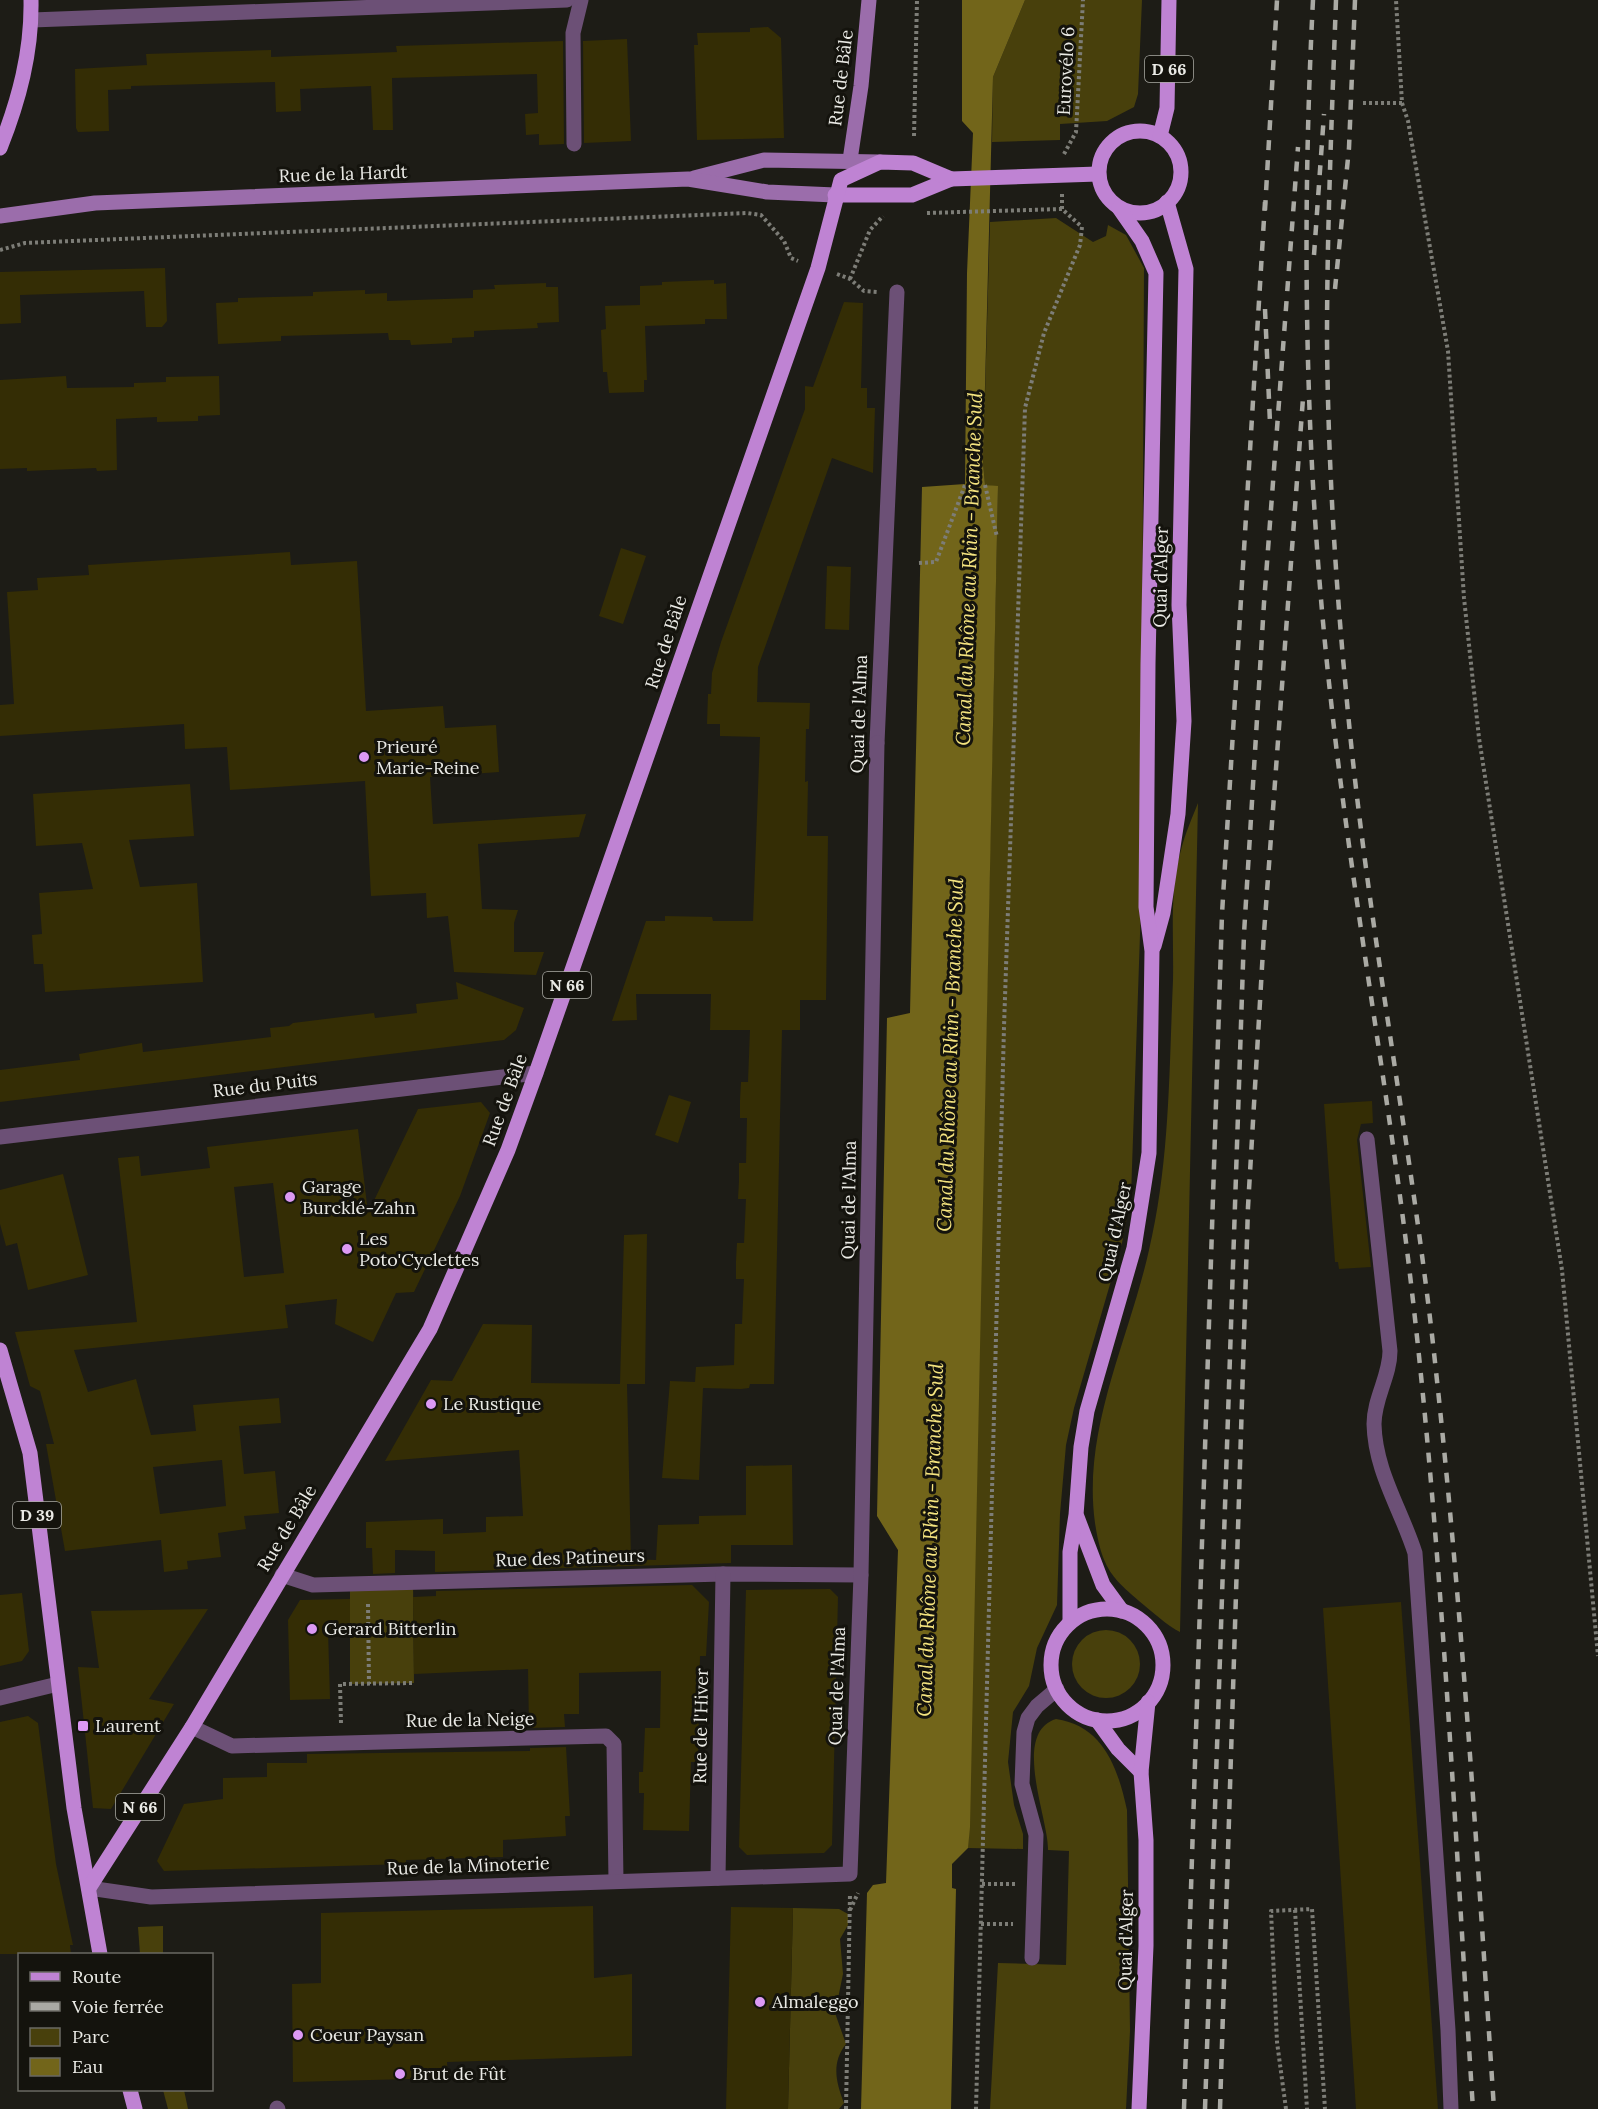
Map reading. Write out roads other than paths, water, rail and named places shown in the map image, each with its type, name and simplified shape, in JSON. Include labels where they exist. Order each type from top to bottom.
[{"type":"main road","points":[[0,148],[14,113],[27,64],[32,20],[31,0]]},
{"type":"main road","name":"Rue de Bâle","points":[[850,160],[861,86],[869,0]]},
{"type":"main road","name":"D 66","points":[[1160,136],[1167,108],[1169,0]]},
{"type":"main road","points":[[1147,132],[1160,136],[1170,144],[1180,167],[1180,180],[1175,192],[1167,202],[1144,213],[1119,208],[1102,190],[1098,174],[1104,152],[1122,135],[1147,132]]},
{"type":"main road","name":"Rue de la Hardt","points":[[688,179],[764,160],[913,163],[951,179]]},
{"type":"main road","name":"Rue de la Hardt","points":[[835,195],[841,180],[880,162]]},
{"type":"main road","points":[[951,179],[1098,174]]},
{"type":"main road","name":"Rue de la Hardt","points":[[0,216],[95,203],[688,179],[767,192],[912,195],[951,179]]},
{"type":"main road","name":"Rue de Bâle","points":[[89,1888],[192,1727],[430,1329],[508,1150],[536,1073],[818,268],[835,195]]},
{"type":"main road","name":"Quai d'Alger","points":[[1152,951],[1163,913],[1178,814],[1184,721],[1179,605],[1186,268],[1167,202]]},
{"type":"main road","name":"Quai d'Alger","points":[[1070,1622],[1070,1552],[1076,1515],[1079,1458],[1087,1411],[1134,1248],[1149,1153],[1152,951],[1146,907],[1146,834],[1156,273],[1142,241],[1119,208]]},
{"type":"main road","name":"D 39","points":[[0,1350],[30,1453],[74,1808],[89,1888]]},
{"type":"main road","name":"Quai d'Alger","points":[[1076,1515],[1103,1585],[1122,1611],[1146,1625],[1160,1649],[1161,1678],[1148,1702],[1141,1772],[1146,1840],[1146,1946],[1139,2109]]},
{"type":"main road","points":[[1122,1611],[1095,1610],[1070,1622],[1062,1631],[1052,1653],[1053,1678],[1057,1689],[1073,1709],[1097,1720],[1125,1718],[1148,1702]]},
{"type":"main road","points":[[1097,1720],[1118,1749],[1141,1772]]},
{"type":"main road","points":[[89,1888],[100,1953]]},
{"type":"main road","points":[[130,2091],[135,2109]]},
{"type":"street","points":[[32,20],[567,0]]},
{"type":"street","points":[[574,144],[573,33],[581,0]]},
{"type":"street","name":"Quai de l'Alma","points":[[850,1874],[861,1575],[877,742],[897,292]]},
{"type":"street","name":"Rue du Puits","points":[[0,1137],[536,1073]]},
{"type":"street","points":[[1368,1139],[1390,1351],[1388,1373],[1376,1409],[1374,1423],[1377,1447],[1391,1498],[1415,1553],[1448,2030],[1451,2109]]},
{"type":"street","name":"Rue des Patineurs","points":[[282,1575],[313,1585],[723,1574],[861,1575]]},
{"type":"street","name":"Rue de l'Hiver","points":[[718,1878],[723,1574]]},
{"type":"street","points":[[0,1698],[58,1684]]},
{"type":"street","points":[[1032,1958],[1036,1835],[1022,1784],[1024,1732],[1028,1718],[1037,1706],[1057,1689]]},
{"type":"street","name":"Rue de la Neige","points":[[192,1727],[232,1746],[606,1736],[614,1744],[616,1881]]},
{"type":"street","name":"Rue de la Minoterie","points":[[89,1888],[151,1897],[850,1874]]},
{"type":"water","name":"Canal du Rhône au Rhin - Branche Sud","points":[[962,0],[1025,0],[993,77],[983,463],[985,485],[998,486],[970,1827],[968,1848],[952,1864],[952,1888],[956,1889],[951,2109],[861,2109],[867,1893],[873,1885],[886,1883],[898,1550],[877,1516],[887,1018],[910,1013],[922,487],[965,484],[967,273],[973,133],[962,121]]},
{"type":"railway","points":[[1265,210],[1277,0]]},
{"type":"railway","points":[[1313,0],[1307,175],[1308,351],[1322,614],[1339,770],[1398,1181],[1419,1357],[1446,1679],[1473,2109]]},
{"type":"railway","points":[[1336,0],[1327,340],[1331,472],[1339,604],[1354,772],[1422,1254],[1452,1528],[1468,1722],[1494,2109]]},
{"type":"railway","points":[[1335,289],[1349,148],[1355,0]]},
{"type":"railway","points":[[1314,255],[1324,114]]},
{"type":"railway","points":[[1205,2109],[1244,934],[1264,603],[1298,147]]},
{"type":"railway","points":[[1184,2109],[1222,914],[1265,202]]},
{"type":"railway","points":[[1265,309],[1270,423]]},
{"type":"railway","points":[[1220,2109],[1248,1207],[1264,933],[1303,398]]},
{"type":"place","name":"Prieuré Marie-Reine","points":[[364,757]]},
{"type":"place","name":"Garage Burcklé-Zahn","points":[[290,1197]]},
{"type":"place","name":"Les Poto'Cyclettes","points":[[347,1249]]},
{"type":"place","name":"Le Rustique","points":[[431,1404]]},
{"type":"place","name":"Gerard Bitterlin","points":[[312,1629]]},
{"type":"place","name":"Laurent","points":[[83,1726]]},
{"type":"place","name":"Almaleggo","points":[[760,2002]]},
{"type":"place","name":"Coeur Paysan","points":[[298,2035]]},
{"type":"place","name":"Brut de Fût","points":[[400,2074]]}]
